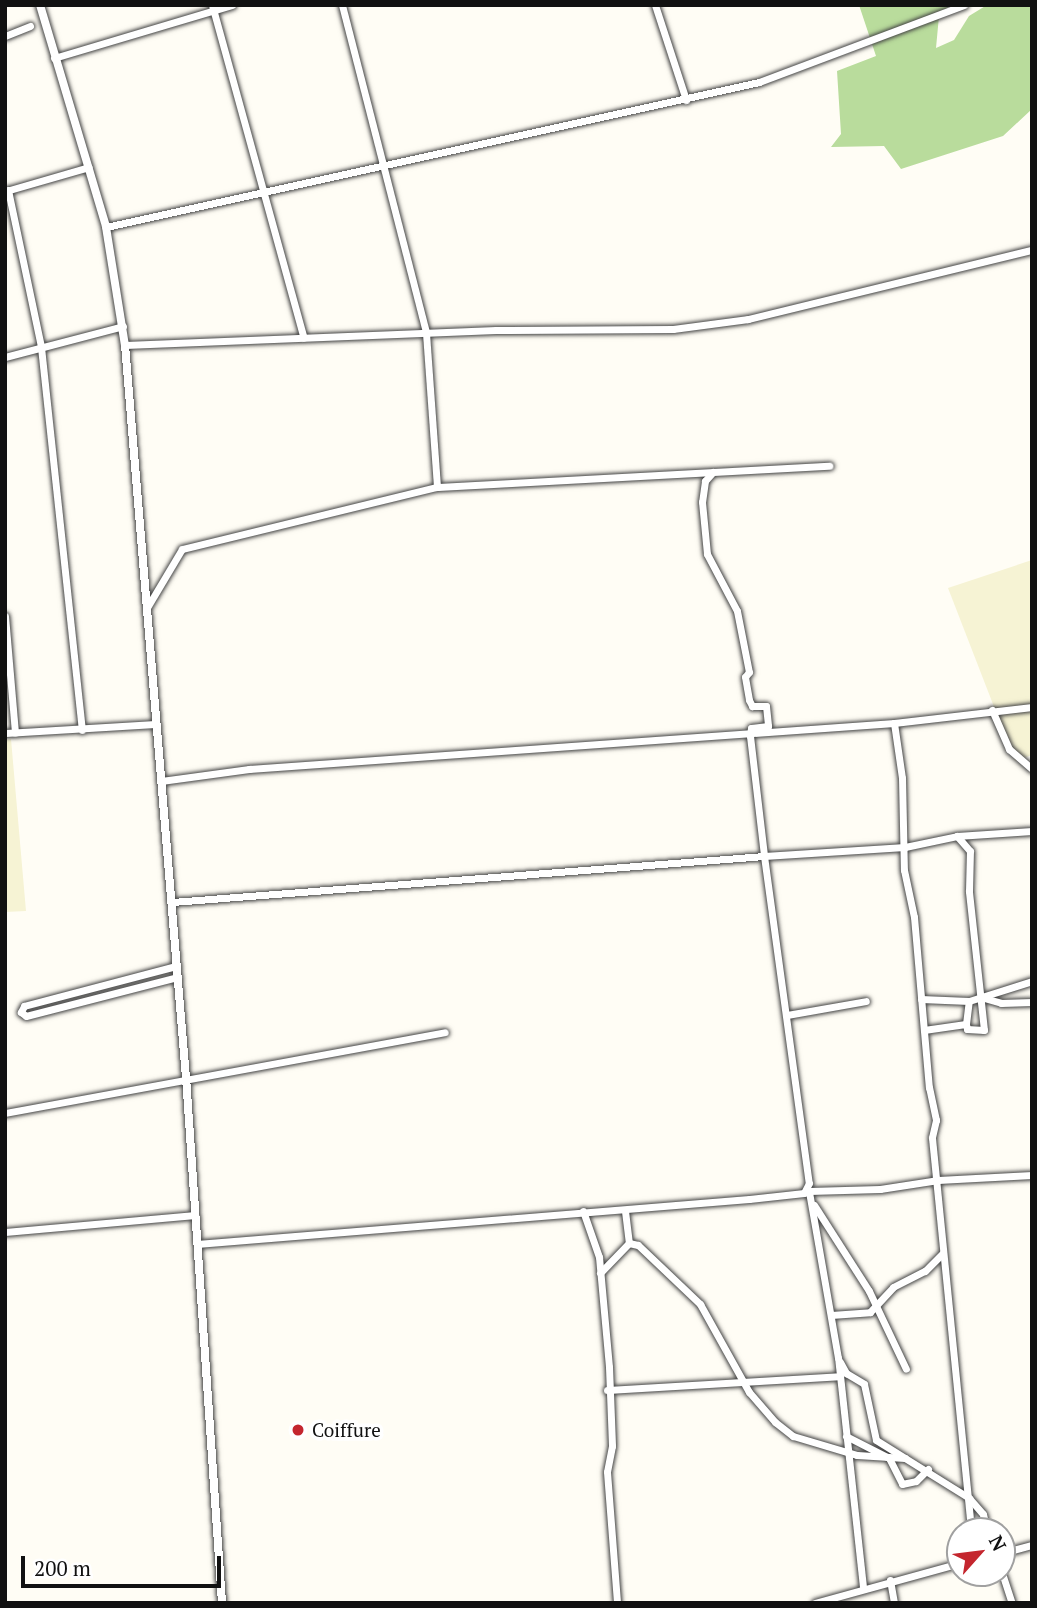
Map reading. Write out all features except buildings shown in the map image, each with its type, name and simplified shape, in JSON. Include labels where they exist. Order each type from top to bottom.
[{"type":"street","points":[[40,5],[106,227],[123,326],[186,1077],[222,1603]]},
{"type":"street","points":[[54,58],[213,8],[232,5]]},
{"type":"street","points":[[342,5],[387,168],[426,333],[438,487]]},
{"type":"street","points":[[655,5],[686,100]]},
{"type":"street","points":[[106,227],[387,168],[759,82],[964,5]]},
{"type":"street","points":[[213,8],[304,338]]},
{"type":"street","points":[[5,36],[30,26]]},
{"type":"street","points":[[82,730],[41,347],[7,191],[89,167]]},
{"type":"street","points":[[125,345],[426,333],[673,329],[748,318],[1032,250]]},
{"type":"street","points":[[5,357],[123,326]]},
{"type":"street","points":[[148,606],[182,549],[438,487],[829,466]]},
{"type":"street","points":[[713,472],[705,481],[702,502],[707,554],[737,611],[749,672],[745,677],[749,700],[752,706],[766,706],[768,726],[751,728],[750,736],[809,1191],[838,1358],[863,1587]]},
{"type":"street","points":[[5,615],[16,733]]},
{"type":"street","points":[[161,781],[249,769],[750,736],[1032,707]]},
{"type":"street","points":[[992,710],[1009,749],[1032,769]]},
{"type":"street","points":[[894,723],[905,847],[904,870],[914,917],[924,1030],[936,1120],[932,1138],[970,1517]]},
{"type":"street","points":[[5,733],[156,724]]},
{"type":"street","points":[[172,902],[905,847],[957,836],[1032,831]]},
{"type":"street","points":[[957,836],[970,851],[969,891],[983,998],[984,1030],[967,1029],[970,1001]]},
{"type":"street","points":[[176,966],[24,1006],[21,1012],[26,1016],[178,977]]},
{"type":"street","points":[[921,999],[970,1001],[1032,981]]},
{"type":"street","points":[[983,998],[1001,1003],[1032,1002]]},
{"type":"street","points":[[787,1015],[866,1001]]},
{"type":"street","points":[[924,1030],[966,1024]]},
{"type":"street","points":[[5,1113],[186,1077],[445,1032]]},
{"type":"street","points":[[197,1244],[583,1211],[625,1211],[809,1191],[880,1189],[938,1180],[1032,1175]]},
{"type":"street","points":[[811,1202],[874,1303],[906,1369]]},
{"type":"street","points":[[583,1211],[589,1222],[600,1273],[612,1446],[607,1485],[617,1603]]},
{"type":"street","points":[[625,1211],[629,1243]]},
{"type":"street","points":[[5,1231],[195,1215]]},
{"type":"street","points":[[600,1273],[629,1243]]},
{"type":"street","points":[[629,1243],[638,1245],[700,1304],[759,1407],[793,1436],[848,1452],[905,1458]]},
{"type":"street","points":[[831,1315],[867,1313],[874,1303],[925,1271],[943,1253]]},
{"type":"street","points":[[838,1358],[846,1373],[864,1384],[876,1440],[928,1468],[969,1498],[984,1517]]},
{"type":"street","points":[[607,1390],[840,1376]]},
{"type":"street","points":[[846,1436],[892,1461],[902,1484],[916,1481],[928,1468]]},
{"type":"street","points":[[815,1603],[863,1587],[946,1566]]},
{"type":"street","points":[[890,1580],[894,1603]]},
{"type":"shaded area","points":[[1032,560],[1032,755],[1015,761],[948,588]]},
{"type":"shaded area","points":[[11,739],[26,911],[5,912],[5,740]]},
{"type":"green space","points":[[859,5],[950,5],[939,16],[936,48],[954,40],[969,16],[987,5],[1032,5],[1032,109],[1003,136],[901,169],[884,146],[831,147],[841,134],[837,71],[876,56]]},
{"type":"place","name":"Coiffure","points":[[298,1430]]}]
